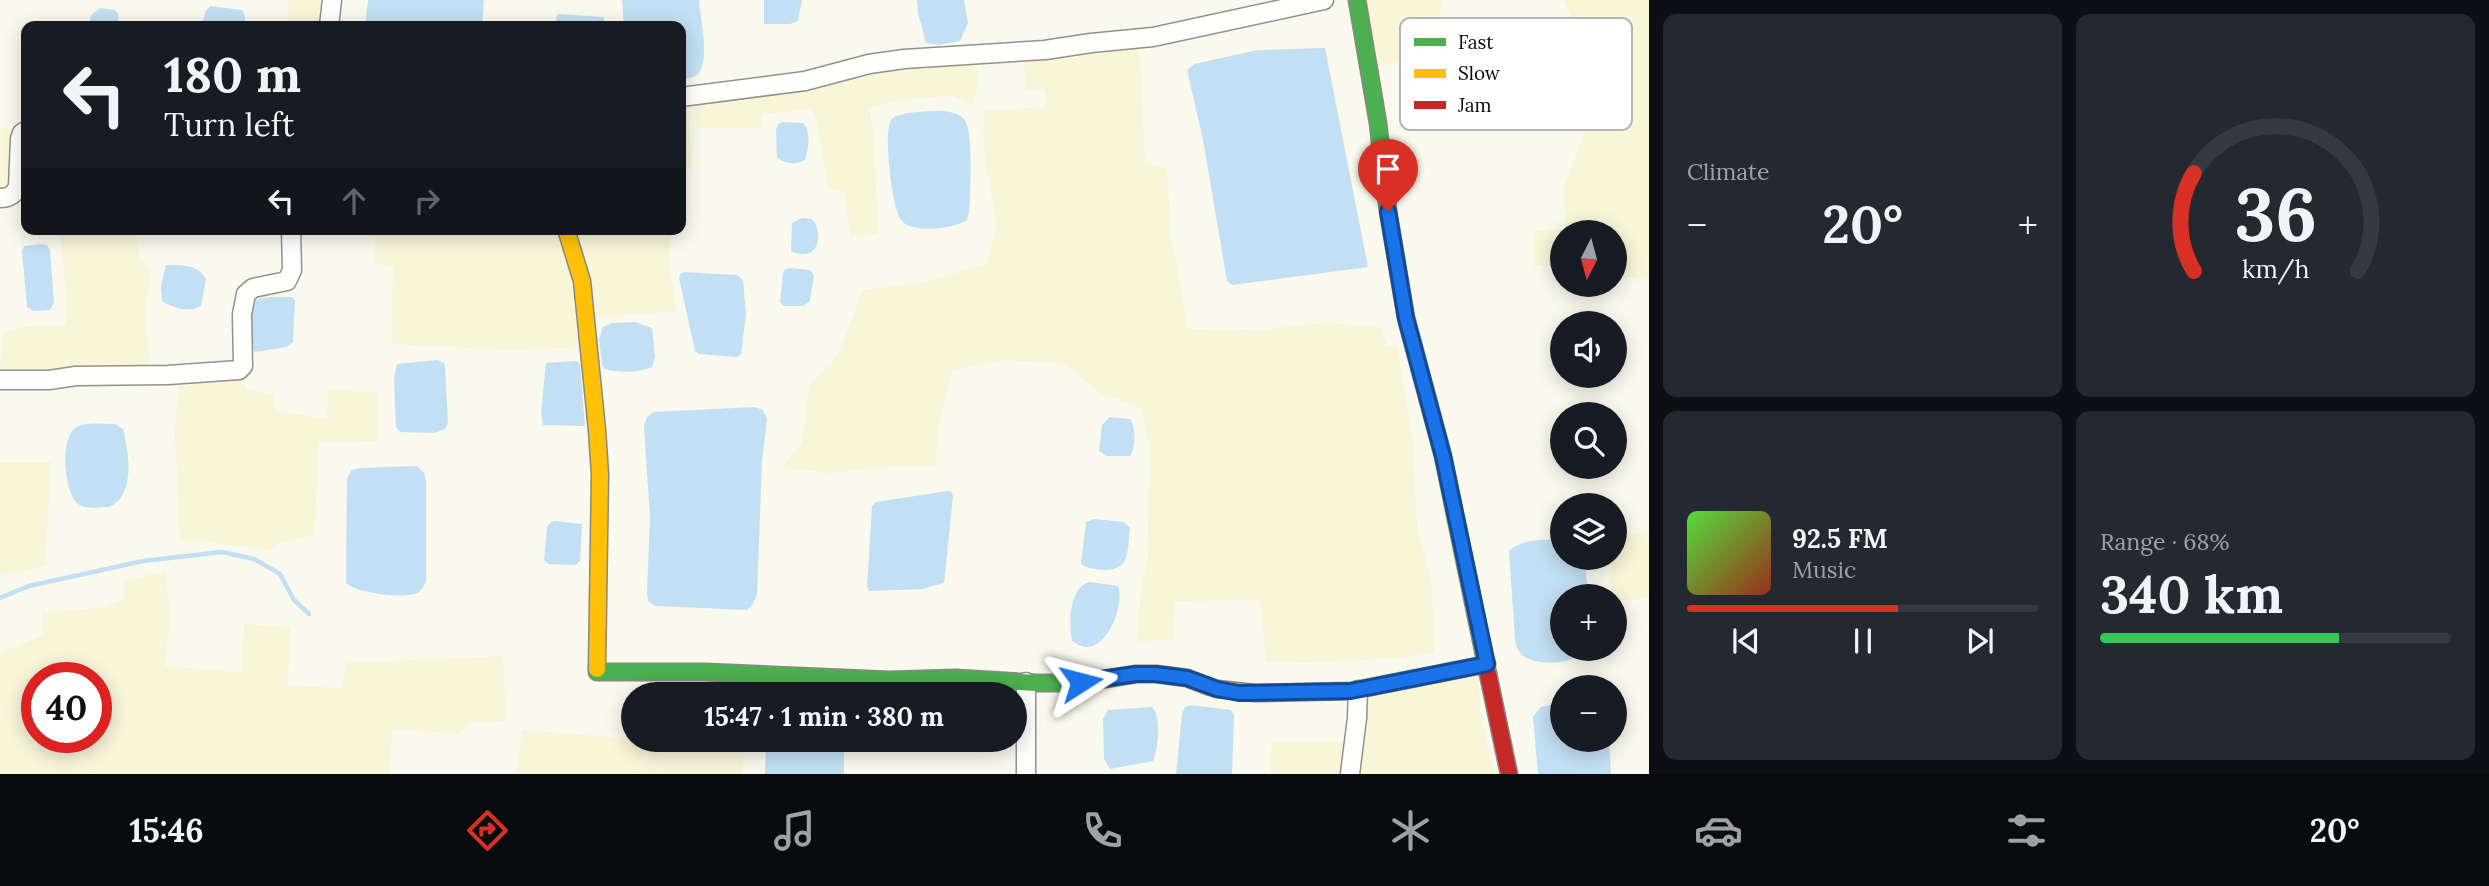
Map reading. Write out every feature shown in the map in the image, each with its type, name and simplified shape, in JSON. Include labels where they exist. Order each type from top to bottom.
[{"type":"street","points":[[330,21],[332,0]]},
{"type":"street","points":[[686,96],[805,81],[869,64],[904,59],[1045,50],[1153,37],[1324,0]]},
{"type":"street","points":[[1357,0],[1406,318],[1443,456],[1509,774]]},
{"type":"street","points":[[0,198],[16,193],[21,136]]},
{"type":"street","points":[[0,380],[239,370],[243,366],[242,314],[246,294],[253,288],[287,281],[292,270],[290,235]]},
{"type":"street","points":[[568,235],[582,281],[600,474],[597,672],[705,672],[876,680],[955,678],[1026,682]]},
{"type":"street","points":[[1027,682],[1081,682],[1146,674],[1187,678],[1217,689],[1239,693],[1358,690],[1487,664]]},
{"type":"street","points":[[1350,774],[1358,690]]},
{"type":"street","points":[[1026,752],[1026,774]]},
{"type":"green space","points":[[288,0],[327,0],[324,21],[288,21]]},
{"type":"green space","points":[[1366,0],[1443,0],[1439,18],[1400,18],[1400,62],[1378,66]]},
{"type":"green space","points":[[1564,0],[1649,0],[1649,280],[1628,277],[1628,220],[1565,220],[1564,188],[1585,130],[1632,130],[1632,18],[1571,18]]},
{"type":"green space","points":[[1139,45],[1145,164],[1167,168],[1171,241],[1188,329],[1260,330],[1321,323],[1381,327],[1387,346],[1397,345],[1413,445],[1417,526],[1432,584],[1434,653],[1402,658],[1306,663],[1266,662],[1260,600],[1175,601],[1173,640],[1137,641],[1141,591],[1148,555],[1149,444],[1141,408],[1100,393],[1065,364],[1007,360],[952,370],[939,425],[935,466],[830,473],[782,468],[802,443],[809,387],[839,352],[863,290],[921,283],[987,264],[997,227],[985,160],[985,111],[1045,107],[1045,89],[1026,90],[1024,60]]},
{"type":"green space","points":[[976,60],[979,81],[972,105],[951,95],[890,102],[869,108],[874,136],[878,234],[851,237],[844,192],[829,189],[816,117],[812,109],[762,114],[762,128],[697,128],[694,115],[694,100],[848,74]]},
{"type":"green space","points":[[686,104],[688,104],[692,168],[686,169]]},
{"type":"green space","points":[[0,128],[15,129],[15,184],[0,194]]},
{"type":"green space","points":[[1550,230],[1550,267],[1533,265],[1534,231]]},
{"type":"green space","points":[[60,235],[136,235],[139,257],[151,269],[145,316],[151,372],[5,373],[0,368],[4,333],[23,327],[66,325],[66,290]]},
{"type":"green space","points":[[375,235],[563,235],[585,347],[511,350],[392,344],[393,266],[375,264]]},
{"type":"green space","points":[[572,235],[671,235],[669,266],[677,311],[592,318]]},
{"type":"green space","points":[[242,375],[246,390],[273,394],[276,411],[326,419],[329,389],[377,393],[377,441],[318,442],[315,535],[278,543],[272,551],[204,541],[180,541],[175,433],[179,380]]},
{"type":"green space","points":[[0,462],[51,462],[45,566],[0,576]]},
{"type":"green space","points":[[1649,532],[1649,598],[1627,600],[1627,584],[1611,584],[1611,570],[1627,570],[1627,534]]},
{"type":"green space","points":[[166,571],[170,619],[165,666],[242,673],[244,624],[290,627],[288,686],[342,688],[346,663],[503,656],[506,721],[470,723],[459,733],[393,730],[389,774],[0,774],[0,653],[43,635],[43,612],[100,608],[124,599],[124,581]]},
{"type":"green space","points":[[1478,674],[1480,711],[1494,774],[1353,774],[1362,694]]},
{"type":"green space","points":[[522,730],[621,738],[621,752],[744,752],[743,774],[516,774]]},
{"type":"green space","points":[[1272,741],[1349,741],[1348,774],[1269,774]]},
{"type":"water","points":[[368,0],[484,0],[482,21],[366,21]]},
{"type":"water","points":[[622,0],[699,0],[704,50],[701,69],[697,75],[686,78],[686,21],[624,21]]},
{"type":"water","points":[[764,0],[802,0],[798,21],[790,24],[764,24]]},
{"type":"water","points":[[917,0],[964,0],[968,23],[960,41],[939,45],[926,43]]},
{"type":"water","points":[[210,6],[242,10],[245,21],[203,21]]},
{"type":"water","points":[[100,8],[115,10],[118,21],[90,21],[91,15]]},
{"type":"water","points":[[557,14],[604,17],[604,21],[556,21]]},
{"type":"water","points":[[1325,48],[1368,267],[1232,285],[1227,281],[1203,140],[1187,70],[1194,64],[1258,50]]},
{"type":"water","points":[[943,111],[959,115],[967,125],[971,164],[969,213],[967,220],[953,226],[923,229],[906,224],[898,213],[888,154],[889,127],[891,120],[900,115]]},
{"type":"water","points":[[803,123],[806,127],[808,151],[805,160],[790,163],[777,157],[776,130],[778,124]]},
{"type":"water","points":[[802,218],[812,219],[818,233],[816,246],[807,254],[791,251],[792,223]]},
{"type":"water","points":[[47,245],[50,250],[54,303],[50,310],[33,311],[27,307],[22,251],[24,246]]},
{"type":"water","points":[[166,265],[189,266],[203,274],[206,279],[201,306],[182,309],[162,301],[161,286]]},
{"type":"water","points":[[785,269],[810,270],[814,275],[810,301],[803,306],[784,306],[780,302],[783,273]]},
{"type":"water","points":[[680,274],[737,275],[743,280],[746,315],[741,354],[737,357],[699,354],[695,351],[679,278]]},
{"type":"water","points":[[292,297],[295,300],[293,342],[287,347],[255,352],[250,328],[254,303],[262,298]]},
{"type":"water","points":[[635,322],[652,328],[655,356],[652,367],[628,372],[604,369],[599,339],[603,327],[613,323]]},
{"type":"water","points":[[438,360],[444,363],[445,367],[448,422],[445,429],[434,433],[400,432],[396,427],[394,379],[397,364]]},
{"type":"water","points":[[576,361],[580,364],[585,426],[543,425],[541,412],[546,363]]},
{"type":"water","points":[[755,407],[763,410],[767,419],[762,461],[757,594],[753,604],[747,610],[655,606],[648,601],[647,592],[650,518],[644,426],[647,417],[654,412]]},
{"type":"water","points":[[1110,417],[1130,419],[1134,442],[1130,456],[1106,456],[1099,451],[1102,425]]},
{"type":"water","points":[[115,424],[123,429],[128,461],[127,483],[118,501],[109,507],[84,507],[77,503],[73,496],[67,476],[66,452],[71,432],[81,425]]},
{"type":"water","points":[[417,466],[424,473],[426,480],[426,582],[419,592],[404,595],[370,592],[352,587],[346,583],[347,478],[352,470],[361,468]]},
{"type":"water","points":[[948,491],[953,496],[944,583],[922,589],[870,591],[867,587],[872,506],[876,502]]},
{"type":"water","points":[[1094,519],[1124,522],[1130,528],[1128,552],[1119,567],[1103,570],[1081,564],[1086,522]]},
{"type":"water","points":[[555,521],[582,524],[580,561],[575,565],[549,564],[544,560],[547,527]]},
{"type":"water","points":[[1550,540],[1550,570],[1586,570],[1587,584],[1550,584],[1550,661],[1565,661],[1555,663],[1528,659],[1519,652],[1515,639],[1509,551],[1520,544]]},
{"type":"water","points":[[1090,582],[1118,586],[1118,608],[1108,632],[1101,641],[1092,646],[1082,646],[1072,640],[1072,606],[1078,590]]},
{"type":"water","points":[[1191,705],[1231,710],[1234,716],[1232,774],[1176,774],[1182,714],[1185,707]]},
{"type":"water","points":[[1550,705],[1550,752],[1610,752],[1611,774],[1538,774],[1533,717],[1541,707]]},
{"type":"water","points":[[1152,707],[1158,725],[1158,741],[1153,761],[1110,769],[1104,759],[1103,719],[1108,710]]},
{"type":"water","points":[[766,752],[844,752],[844,774],[765,774]]},
{"type":"waterway","points":[[0,598],[29,586],[143,561],[222,552],[254,559],[280,574],[294,600],[309,614]]},
{"type":"traffic: fast","points":[[1357,0],[1406,318],[1443,456],[1488,674]]},
{"type":"traffic: fast","points":[[597,669],[597,672],[705,672],[889,680],[955,678],[1036,683],[1081,683],[1136,674],[1156,674],[1187,678],[1208,686]]},
{"type":"traffic: slow","points":[[568,235],[582,281],[600,474],[597,669]]},
{"type":"traffic: slow","points":[[1208,686],[1255,693],[1351,691],[1487,664]]},
{"type":"traffic: jam","points":[[1488,674],[1509,774]]},
{"type":"route","points":[[1081,682],[1136,674],[1156,674],[1187,678],[1217,689],[1239,693],[1335,692],[1487,664],[1443,456],[1406,318],[1388,211]]}]
